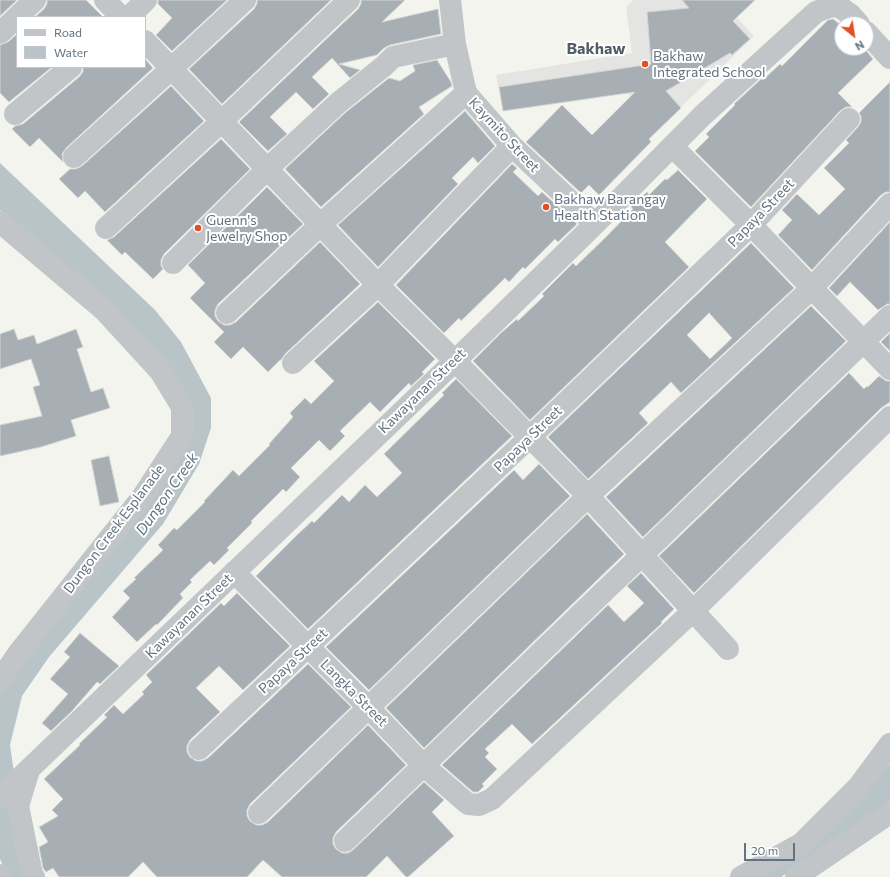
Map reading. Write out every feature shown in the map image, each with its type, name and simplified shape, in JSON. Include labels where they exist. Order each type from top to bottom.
[{"type":"street","points":[[18,16],[35,0]]},
{"type":"street","points":[[105,0],[120,16]]},
{"type":"street","points":[[130,16],[146,0]]},
{"type":"street","points":[[74,157],[245,0]]},
{"type":"street","points":[[106,228],[222,121],[349,0]]},
{"type":"street","name":"Kaymito Street","points":[[450,0],[455,44],[466,93],[512,146],[595,224]]},
{"type":"street","name":"Kawayanan Street","points":[[0,797],[455,361],[595,224],[703,115],[816,12],[831,6],[840,7],[850,16]]},
{"type":"street","points":[[0,33],[16,18]]},
{"type":"street","points":[[874,41],[890,58]]},
{"type":"street","points":[[146,42],[378,284],[588,496],[728,648]]},
{"type":"street","points":[[173,263],[267,169],[338,103],[393,57],[455,44]]},
{"type":"street","points":[[15,114],[70,68]]},
{"type":"street","points":[[227,313],[321,224],[466,93]]},
{"type":"street","name":"Papaya Street","points":[[199,749],[530,437],[751,225],[849,119]]},
{"type":"street","points":[[293,363],[378,284],[512,146]]},
{"type":"street","points":[[672,146],[751,225],[811,289],[890,369]]},
{"type":"street","points":[[259,813],[588,496],[811,289],[890,204]]},
{"type":"street","name":"Dungon Creek Esplanade","points":[[0,222],[104,310],[160,371],[182,407],[182,436],[143,496],[20,651],[0,680]]},
{"type":"street","points":[[344,841],[424,766],[890,316]]},
{"type":"street","points":[[694,611],[890,417]]},
{"type":"street","name":"Langka Street","points":[[234,572],[368,707],[424,766],[468,804],[479,805],[492,799],[694,611]]},
{"type":"street","points":[[741,877],[801,844],[858,787],[890,744]]},
{"type":"street","points":[[28,770],[18,806],[32,875],[34,877]]},
{"type":"street","points":[[796,877],[890,813]]},
{"type":"shaded area","name":"Bakhaw Integrated School","points":[[633,0],[720,0],[754,36],[659,129],[628,93],[503,111],[496,75],[632,53],[626,7]]},
{"type":"water","name":"Dungon Creek","points":[[0,163],[155,310],[181,342],[211,398],[211,428],[199,464],[163,524],[49,657],[22,696],[10,745],[29,877],[8,877],[0,859],[0,692],[13,671],[91,573],[190,403],[62,267],[0,210]]},
{"type":"water","points":[[890,763],[890,801],[866,821],[781,877],[756,877],[811,844]]},
{"type":"building","points":[[0,0],[17,0],[0,16]]},
{"type":"building","points":[[47,0],[86,0],[102,16],[36,16],[47,4]]},
{"type":"building","points":[[158,0],[227,0],[172,51],[156,35],[172,18],[158,4]]},
{"type":"building","points":[[257,0],[331,0],[222,104],[189,69],[254,9],[257,4]]},
{"type":"building","points":[[361,0],[405,0],[382,22],[438,9],[441,34],[390,45],[384,48],[377,55],[339,64],[360,70],[350,78],[332,58],[312,77],[329,94],[313,109],[296,92],[270,117],[287,134],[268,151],[239,122],[358,9],[361,4]]},
{"type":"building","name":"Bakhaw Integrated School","points":[[682,0],[755,0],[733,21],[750,39],[732,55],[730,53],[666,91],[681,108],[649,139],[651,142],[599,195],[589,185],[581,193],[526,142],[562,105],[592,135],[635,92],[503,111],[499,87],[651,64],[647,12],[689,8]]},
{"type":"building","points":[[828,20],[834,20],[834,56],[871,56],[873,59],[838,93],[852,107],[846,107],[840,111],[751,207],[695,151],[709,137],[706,134],[735,105],[734,104],[761,79],[763,80],[780,64],[782,66]]},
{"type":"building","points":[[16,35],[16,68],[51,68],[9,102],[0,93],[0,45],[8,42]]},
{"type":"building","points":[[146,60],[153,68],[66,148],[62,154],[63,162],[39,138],[30,147],[12,129],[15,126],[23,124],[83,72],[83,68],[146,68]]},
{"type":"building","points":[[437,60],[452,86],[419,107],[424,114],[321,207],[285,169],[346,112],[389,78],[400,81],[415,71],[413,65]]},
{"type":"building","points":[[890,82],[890,192],[886,192],[881,195],[812,270],[778,235],[792,220],[782,210],[797,194],[819,215],[845,189],[824,168],[849,143],[846,140],[861,122],[861,116],[859,113]]},
{"type":"building","points":[[171,86],[204,121],[105,212],[85,191],[78,198],[59,179],[70,169],[76,169],[82,166]]},
{"type":"building","points":[[465,111],[495,146],[478,163],[473,157],[452,178],[458,184],[378,267],[338,225]]},
{"type":"building","points":[[221,139],[250,169],[164,254],[161,260],[161,266],[163,269],[153,279],[125,252],[122,255],[107,240],[114,237]]},
{"type":"building","points":[[512,164],[517,168],[513,172],[538,196],[542,192],[577,224],[558,242],[555,239],[525,269],[523,267],[509,282],[505,278],[461,321],[459,318],[444,333],[396,285]]},
{"type":"building","points":[[678,170],[707,199],[665,242],[689,267],[530,420],[473,361],[501,333],[517,319],[518,321],[544,296],[542,294],[573,263],[576,266],[606,237],[633,209],[631,207],[647,192],[649,195],[665,179],[667,180]]},
{"type":"building","points":[[267,187],[303,224],[218,304],[215,310],[215,316],[218,321],[224,325],[230,325],[236,322],[320,242],[360,284],[285,354],[281,360],[268,372],[243,347],[231,359],[214,342],[224,332],[190,298],[205,283],[188,265]]},
{"type":"building","points":[[890,222],[890,304],[887,304],[878,310],[850,282],[837,296],[829,288]]},
{"type":"building","points":[[751,243],[794,288],[681,393],[671,382],[639,413],[648,423],[588,479],[548,437]],"holes":[[[709,313],[732,338],[710,359],[687,335]]]},
{"type":"building","points":[[378,302],[435,359],[422,372],[424,374],[411,386],[409,383],[380,412],[370,402],[340,431],[345,436],[330,451],[319,440],[291,468],[300,477],[286,492],[283,489],[251,521],[252,523],[227,548],[229,550],[214,565],[210,561],[190,580],[192,582],[180,594],[183,598],[157,625],[156,624],[137,642],[112,617],[130,598],[123,591],[136,579],[134,578],[163,550],[158,545],[174,528],[177,530],[205,502],[204,501],[233,470],[239,476],[270,445],[269,444],[293,417],[290,413],[305,398],[311,404],[334,381],[314,361]]},
{"type":"building","points":[[811,306],[846,341],[643,537],[606,497]]},
{"type":"building","points":[[14,329],[18,340],[34,335],[37,344],[76,329],[83,347],[77,349],[91,392],[103,388],[110,408],[71,420],[76,436],[41,447],[0,456],[0,425],[42,416],[33,387],[40,385],[31,359],[0,369],[0,334]]},
{"type":"building","points":[[890,333],[890,351],[881,342]]},
{"type":"building","points":[[849,373],[864,389],[879,376],[886,381],[890,381],[890,402],[881,408],[694,593],[659,556]]},
{"type":"building","points":[[456,379],[512,436],[308,629],[256,576],[296,536],[312,521],[314,523],[342,495],[349,502],[365,485],[377,497],[402,473],[384,454],[444,395],[442,393]]},
{"type":"building","points":[[109,456],[119,502],[100,506],[91,460]]},
{"type":"building","points":[[539,464],[570,496],[369,690],[326,647],[514,470],[523,480]]},
{"type":"building","points":[[587,514],[624,554],[424,748],[386,708]]},
{"type":"building","points":[[641,573],[674,609],[661,622],[662,623],[532,744],[512,724],[485,749],[489,753],[485,757],[497,769],[482,784],[484,786],[478,792],[473,792],[442,765],[608,605],[624,622],[644,603],[627,586]]},
{"type":"building","points":[[237,593],[290,646],[243,690],[219,666],[196,688],[220,712],[190,740],[187,746],[187,752],[190,757],[196,761],[202,761],[208,758],[308,664],[351,707],[250,804],[247,810],[247,816],[250,821],[256,825],[262,825],[268,822],[368,725],[406,765],[336,832],[333,838],[333,844],[336,849],[342,853],[348,853],[353,850],[424,782],[444,800],[432,812],[454,836],[408,877],[406,877],[387,856],[366,877],[282,877],[263,860],[247,877],[157,877],[143,862],[128,877],[59,877],[53,868],[46,872],[43,868],[39,847],[48,842],[39,827],[58,816],[52,810],[63,799],[44,779],[107,717],[104,715],[114,705],[123,714],[144,694],[142,692],[152,682],[146,675],[221,603],[224,606]]},
{"type":"building","points":[[80,633],[119,666],[100,684],[97,682],[72,711],[51,731],[42,723],[68,694],[50,679],[70,657],[64,652]]},
{"type":"place","name":"Bakhaw Integrated School","points":[[645,64]]},
{"type":"place","name":"Bakhaw Barangay Health Station","points":[[546,207]]},
{"type":"place","name":"Guenn's Jewelry Shop","points":[[198,228]]},
{"type":"district","name":"Bakhaw","points":[[596,49]]}]
